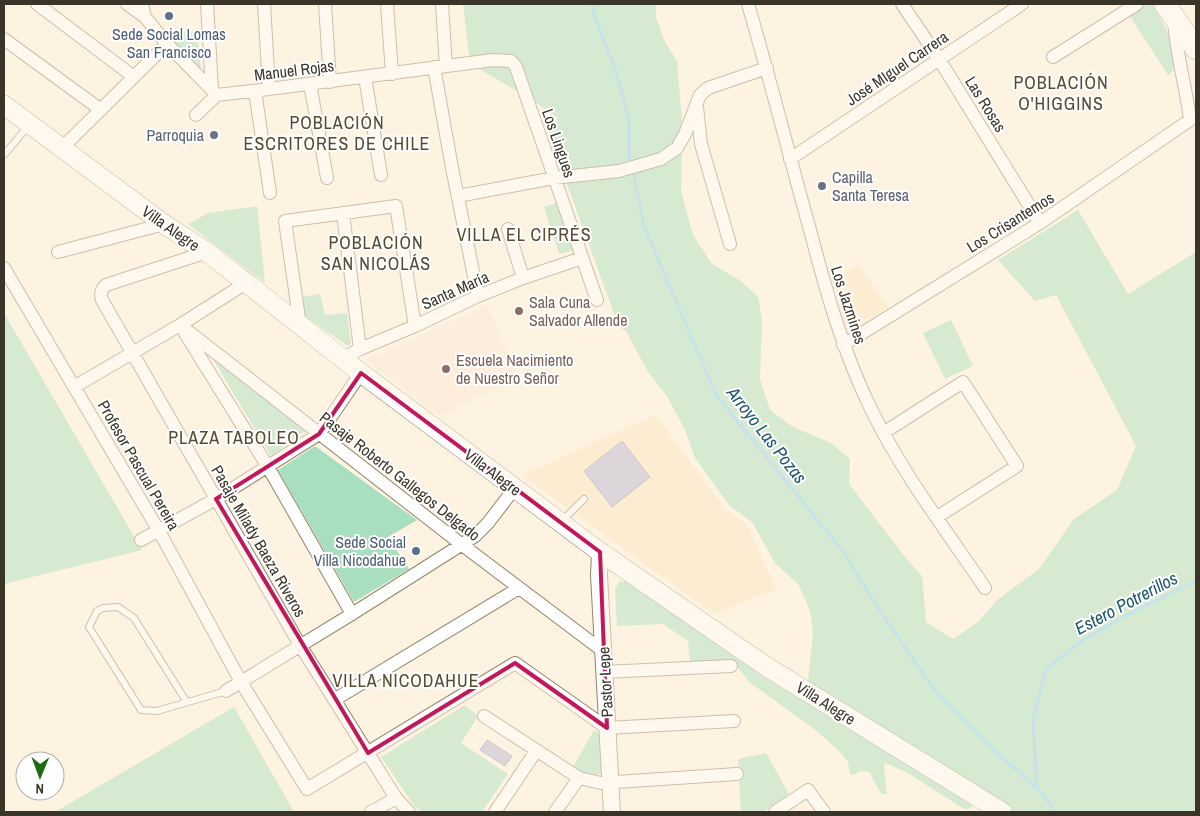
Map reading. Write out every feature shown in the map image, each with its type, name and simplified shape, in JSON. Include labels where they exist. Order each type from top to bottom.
[{"type":"highway","points":[[1170,10],[1196,49]]},
{"type":"main road","name":"Villa Alegre","points":[[4,105],[164,224],[207,252],[300,325],[352,353],[361,373],[600,552],[764,664],[1002,812]]},
{"type":"street","points":[[37,4],[134,77]]},
{"type":"street","points":[[127,4],[145,17],[167,44],[215,92]]},
{"type":"street","points":[[142,4],[145,17]]},
{"type":"street","points":[[196,115],[215,92],[207,4]]},
{"type":"street","points":[[264,4],[269,89]]},
{"type":"street","points":[[325,4],[330,82]]},
{"type":"street","points":[[387,4],[392,74]]},
{"type":"street","points":[[442,4],[440,67],[452,168],[478,296]]},
{"type":"street","name":"Los Jazmines","points":[[748,4],[843,344],[884,433],[915,485],[985,588]]},
{"type":"street","name":"Las Rosas","points":[[902,4],[939,59],[1040,223]]},
{"type":"street","name":"José MIguel Carrera","points":[[790,159],[1022,4]]},
{"type":"street","points":[[1053,57],[1137,4]]},
{"type":"street","name":"Los Crisantemos","points":[[843,344],[1040,223],[1190,120],[1170,10]]},
{"type":"street","points":[[4,39],[101,110]]},
{"type":"street","points":[[62,148],[167,44]]},
{"type":"street","name":"Los Lingues","points":[[440,67],[493,60],[511,61],[516,67],[597,300]]},
{"type":"street","name":"Manuel Rojas","points":[[215,92],[255,91],[440,67]]},
{"type":"street","points":[[458,196],[554,178],[619,171],[661,159],[677,148],[685,134],[700,95],[708,88],[766,68]]},
{"type":"street","points":[[365,77],[381,175]]},
{"type":"street","points":[[310,84],[327,178]]},
{"type":"street","points":[[255,91],[270,193]]},
{"type":"street","points":[[697,104],[701,144],[730,244]]},
{"type":"street","points":[[300,325],[285,221],[396,206],[415,326]]},
{"type":"street","points":[[343,213],[352,353]]},
{"type":"street","points":[[58,252],[164,224]]},
{"type":"street","points":[[508,230],[523,278]]},
{"type":"street","name":"Pasaje Milady Baeza Riveros","points":[[207,252],[106,285],[101,289],[102,300],[300,645],[396,798],[409,812]]},
{"type":"street","name":"Santa María","points":[[352,353],[478,296],[582,258]]},
{"type":"street","name":"Profesor Pascual Pereira","points":[[4,268],[159,531],[241,682],[307,789],[368,753]]},
{"type":"street","points":[[74,387],[246,284]]},
{"type":"street","points":[[180,325],[268,467],[352,614]]},
{"type":"street","name":"Pasaje Roberto Gallegos Delgado","points":[[180,325],[318,434],[603,651]]},
{"type":"street","points":[[142,540],[268,467],[318,434],[361,373]]},
{"type":"street","points":[[884,433],[963,382],[1017,466],[937,517]]},
{"type":"street","points":[[226,690],[352,614],[475,536],[488,523],[514,489]]},
{"type":"street","name":"Pastor Lepe","points":[[600,552],[599,575],[612,812]]},
{"type":"street","points":[[334,700],[520,588]]},
{"type":"street","points":[[368,753],[514,663],[607,728],[734,721]]},
{"type":"street","points":[[604,672],[731,666]]},
{"type":"street","points":[[484,716],[536,752],[579,778],[601,783],[737,774]]},
{"type":"street","points":[[495,812],[536,752]]},
{"type":"street","points":[[555,812],[579,778]]},
{"type":"street","points":[[775,812],[808,790],[824,812]]},
{"type":"street","points":[[371,812],[396,798]]},
{"type":"lane","points":[[4,155],[30,124]]},
{"type":"lane","points":[[560,523],[584,499]]},
{"type":"lane","points":[[186,701],[134,618],[118,608],[103,608],[97,611],[89,627],[141,710],[157,711],[226,690]]},
{"type":"highlighted area","points":[[361,373],[600,552],[607,728],[515,663],[368,753],[216,499],[319,434]]},
{"type":"shaded area","points":[[859,265],[888,308],[847,331],[832,280]]},
{"type":"shaded area","name":"Escuela Nacimiento de Nuestro Señor","points":[[487,305],[518,377],[440,416],[366,360]]},
{"type":"shaded area","points":[[656,415],[725,509],[747,525],[776,589],[714,614],[522,475]]},
{"type":"green space","points":[[463,4],[656,4],[656,17],[664,40],[677,61],[682,121],[681,191],[693,235],[712,264],[741,281],[758,297],[762,319],[760,379],[770,410],[793,427],[831,443],[850,459],[849,484],[905,557],[922,576],[926,622],[953,639],[978,622],[997,600],[1039,569],[1074,519],[1117,490],[1136,446],[1056,295],[1035,301],[998,260],[1078,210],[1128,294],[1196,252],[1196,812],[1014,812],[808,681],[813,633],[810,611],[799,585],[775,563],[752,522],[729,505],[695,458],[685,430],[667,396],[648,372],[626,331],[619,327],[549,135],[558,118],[526,96],[470,64]]},
{"type":"green space","points":[[1146,4],[1153,4],[1168,33],[1177,67],[1168,75],[1129,15]]},
{"type":"green space","points":[[163,31],[197,32],[201,71],[197,72]]},
{"type":"green space","points":[[558,202],[574,250],[559,254],[544,207]]},
{"type":"green space","points":[[257,206],[265,283],[188,224],[208,213]]},
{"type":"green space","points":[[320,294],[325,315],[347,313],[351,344],[348,346],[303,315],[300,297]]},
{"type":"green space","points":[[4,313],[142,550],[4,584]]},
{"type":"green space","points":[[951,320],[973,366],[945,379],[923,333]]},
{"type":"green space","points":[[211,356],[305,431],[271,456]]},
{"type":"green space","points":[[315,446],[417,520],[388,537],[409,569],[354,602],[278,470]]},
{"type":"green space","points":[[626,581],[732,655],[970,803],[972,807],[964,809],[906,772],[885,763],[887,795],[881,793],[869,772],[860,771],[853,775],[850,774],[848,762],[841,753],[817,731],[749,682],[733,661],[690,662],[688,641],[663,624],[617,626],[615,589],[619,582]]},
{"type":"green space","points":[[465,705],[478,716],[461,743],[508,774],[482,812],[423,812],[416,808],[381,757]]},
{"type":"green space","points":[[234,707],[294,812],[55,812]]},
{"type":"green space","points":[[594,730],[600,734],[603,772],[592,777],[572,769]]},
{"type":"green space","points":[[766,753],[789,794],[763,812],[741,812],[738,759]]},
{"type":"building","points":[[622,441],[650,477],[612,507],[584,471]]},
{"type":"building","points":[[487,740],[512,756],[505,766],[480,750]]},
{"type":"waterway","name":"Arroyo Las Pozas","points":[[592,4],[594,15],[616,72],[629,121],[629,156],[631,165]]},
{"type":"waterway","name":"Arroyo Las Pozas","points":[[633,171],[644,226],[716,395],[842,550],[882,614],[936,692],[1000,756],[1037,788]]},
{"type":"waterway","name":"Estero Potrerillos","points":[[1054,812],[1037,788],[1033,720],[1046,669],[1083,640],[1129,614],[1196,581]]},
{"type":"place","name":"Sede Social Lomas San Francisco","points":[[169,16]]},
{"type":"place","name":"Parroquia","points":[[214,135]]},
{"type":"place","name":"Capilla Santa Teresa","points":[[822,186]]},
{"type":"place","name":"Sala Cuna Salvador Allende","points":[[519,311]]},
{"type":"place","name":"Escuela Nacimiento de Nuestro Señor","points":[[446,369]]},
{"type":"place","name":"Sede Social Villa Nicodahue","points":[[416,551]]},
{"type":"district","name":"POBLACIÓN O'HIGGINS","points":[[1061,92]]},
{"type":"district","name":"POBLACIÓN ESCRITORES DE CHILE","points":[[337,132]]},
{"type":"district","name":"VILLA EL CIPRÉS","points":[[524,234]]},
{"type":"district","name":"POBLACIÓN SAN NICOLÁS","points":[[376,252]]},
{"type":"district","name":"PLAZA TABOLEO","points":[[234,437]]},
{"type":"district","name":"VILLA NICODAHUE","points":[[406,680]]}]
